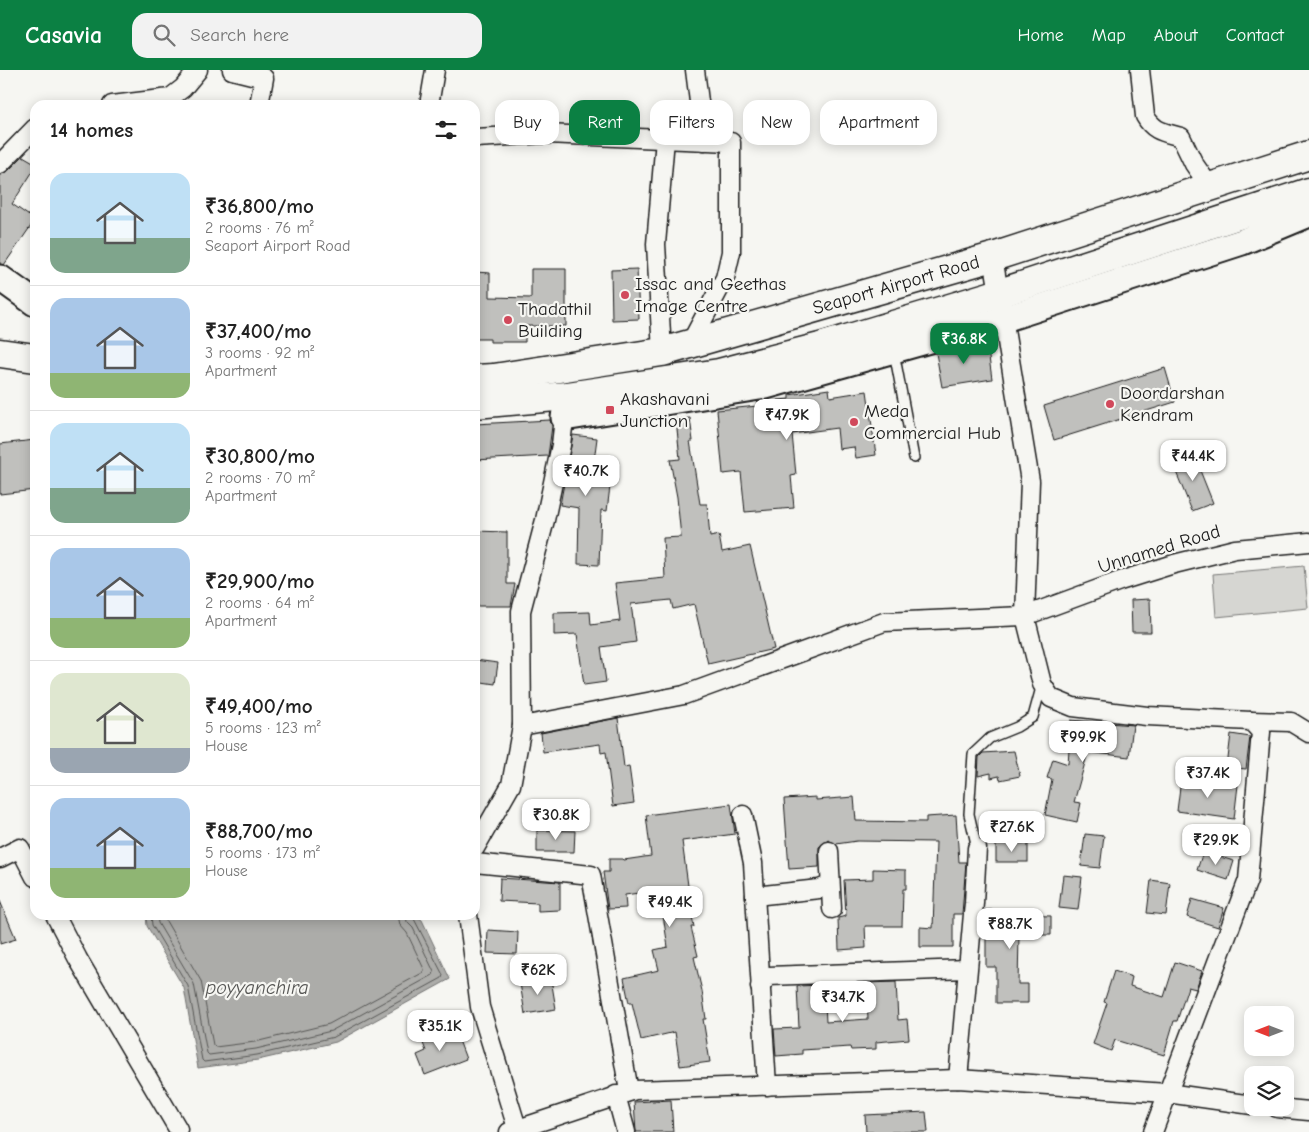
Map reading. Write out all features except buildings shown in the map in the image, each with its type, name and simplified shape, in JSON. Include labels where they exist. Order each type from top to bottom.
[{"type":"main road","name":"Seaport Airport Road","points":[[480,379],[662,352],[993,257],[1306,157]]},
{"type":"main road","name":"Seaport Airport Road","points":[[480,404],[565,407],[719,373],[820,347],[1000,293],[1309,192]]},
{"type":"main road","points":[[0,354],[30,357]]},
{"type":"main road","points":[[0,373],[30,376]]},
{"type":"street","points":[[173,100],[198,70]]},
{"type":"street","points":[[232,70],[264,78],[259,100]]},
{"type":"street","points":[[430,100],[435,70]]},
{"type":"street","points":[[695,70],[699,100]]},
{"type":"street","points":[[1140,70],[1145,116],[1148,122],[1156,131],[1180,137],[1194,164],[1210,187]]},
{"type":"street","points":[[0,164],[30,133]]},
{"type":"street","points":[[480,138],[546,134],[650,138]]},
{"type":"street","points":[[662,352],[656,244],[664,145]]},
{"type":"street","points":[[690,344],[724,278],[731,252],[730,145]]},
{"type":"street","points":[[480,839],[511,785],[522,726],[521,611],[545,520],[561,445],[565,407],[766,386],[1004,319],[1242,242],[1309,214]]},
{"type":"street","points":[[993,257],[1030,481],[1025,616],[1042,684],[1051,698],[1073,707],[1147,716],[1291,722],[1309,732]]},
{"type":"street","points":[[0,278],[30,299]]},
{"type":"street","name":"Unnamed Road","points":[[522,726],[684,695],[884,622],[1025,616],[1120,581],[1174,564],[1235,549],[1309,542]]},
{"type":"street","points":[[1153,1132],[1248,880],[1261,732],[1251,721]]},
{"type":"street","points":[[744,815],[753,863],[767,1086]]},
{"type":"street","points":[[0,858],[20,848],[30,867]]},
{"type":"street","points":[[958,1079],[974,903],[977,848]]},
{"type":"street","points":[[828,851],[832,909]]},
{"type":"street","points":[[480,864],[591,875],[626,1132]]},
{"type":"street","points":[[755,896],[819,889],[830,885]]},
{"type":"street","points":[[58,920],[78,959],[178,1129]]},
{"type":"street","points":[[469,920],[480,1007],[513,1130],[622,1093],[767,1086],[958,1079],[1167,1093],[1244,1103]]},
{"type":"street","points":[[760,986],[768,976],[968,969]]},
{"type":"street","points":[[1294,1110],[1309,1111]]},
{"type":"lane","points":[[894,350],[914,458]]},
{"type":"lane","points":[[977,848],[969,814],[973,754],[990,738],[1017,727],[1033,716],[1042,684]]},
{"type":"shaded area","points":[[1304,566],[1308,608],[1216,617],[1213,574]]},
{"type":"water","name":"poyyanchira","points":[[146,920],[422,920],[450,979],[336,1042],[258,1060],[198,1068],[184,988],[147,926]]},
{"type":"place","name":"Issac and Geethas Image Centre","points":[[625,295]]},
{"type":"place","name":"Thadathil Building","points":[[508,320]]},
{"type":"place","name":"Doordarshan Kendram","points":[[1110,404]]},
{"type":"place","name":"Akashavani Junction","points":[[610,410]]},
{"type":"place","name":"Meda Commercial Hub","points":[[854,422]]}]
